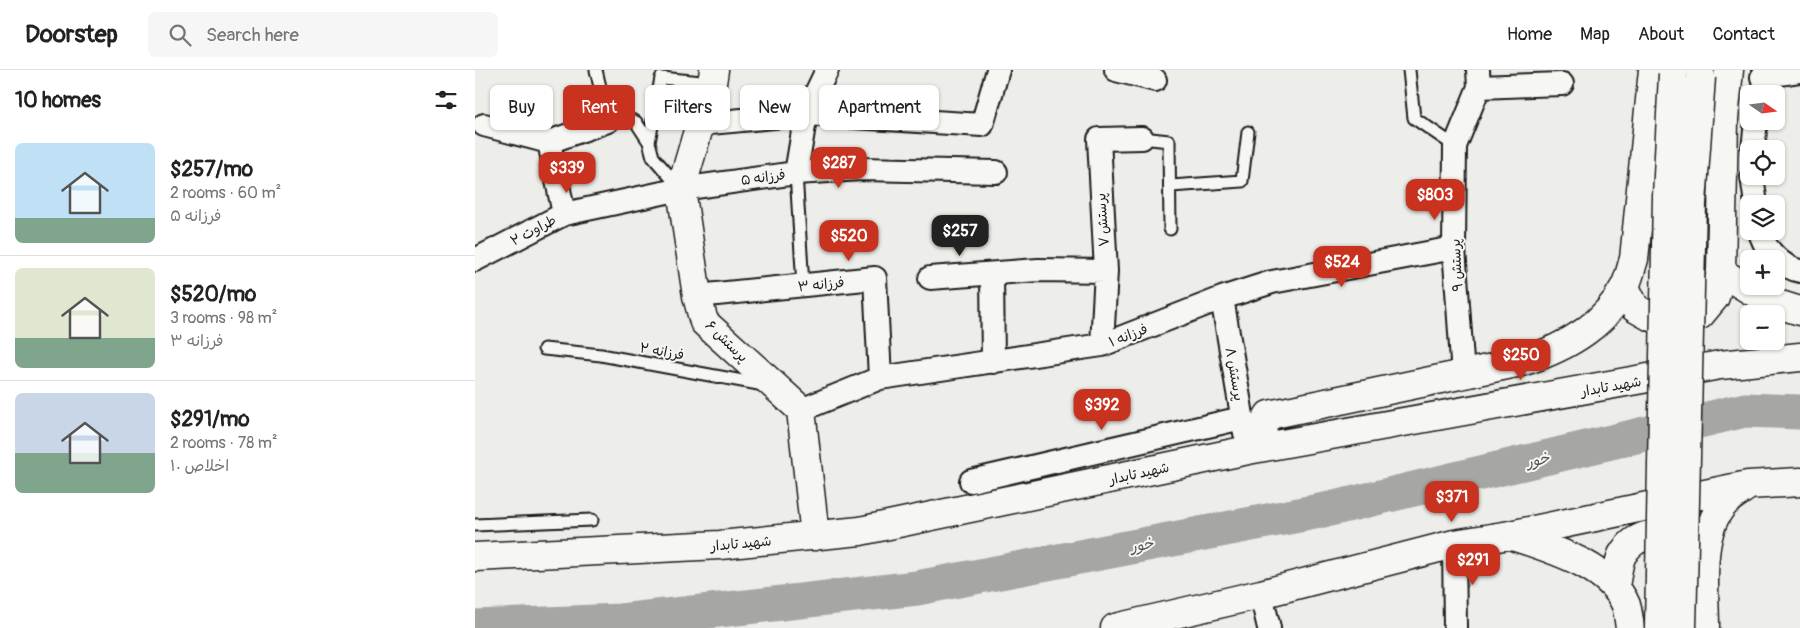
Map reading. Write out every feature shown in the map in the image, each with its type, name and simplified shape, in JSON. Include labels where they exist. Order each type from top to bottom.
[{"type":"main road","points":[[1625,288],[1635,308],[1651,317],[1677,321],[1700,315],[1715,297],[1721,272],[1724,119],[1729,70]]},
{"type":"main road","points":[[1248,450],[1269,415],[1521,362],[1564,346],[1600,322],[1625,288],[1634,259],[1667,71]]},
{"type":"main road","points":[[1659,628],[1667,196],[1667,71]]},
{"type":"main road","points":[[1681,628],[1692,203],[1701,73]]},
{"type":"main road","name":"پرستش ۶","points":[[697,130],[681,189],[697,296],[704,322],[801,410]]},
{"type":"main road","points":[[1721,272],[1768,301],[1800,311]]},
{"type":"main road","name":"شهید تابدار","points":[[475,556],[720,546],[860,531],[1248,450],[1720,366],[1800,357]]},
{"type":"main road","points":[[801,410],[815,536]]},
{"type":"main road","points":[[1115,628],[1261,594],[1454,544],[1510,535],[1748,485],[1800,482]]},
{"type":"main road","points":[[1705,628],[1704,578],[1710,526],[1725,503],[1748,485]]},
{"type":"main road","points":[[1615,586],[1622,556],[1636,540],[1651,534],[1669,534],[1689,545],[1696,554],[1704,578]]},
{"type":"main road","points":[[1510,535],[1561,553],[1593,569],[1615,586],[1626,606],[1630,628]]},
{"type":"street","points":[[809,108],[827,70]]},
{"type":"street","points":[[809,114],[982,125],[998,70]]},
{"type":"street","points":[[1116,70],[1155,80]]},
{"type":"street","points":[[1761,80],[1800,71]]},
{"type":"street","points":[[1479,79],[1562,84]]},
{"type":"street","name":"پرستش ۹","points":[[1463,374],[1454,248],[1455,146],[1479,79]]},
{"type":"street","points":[[484,125],[549,142],[583,130]]},
{"type":"street","points":[[796,173],[803,130]]},
{"type":"street","name":"پرستش ۷","points":[[1102,345],[1106,271],[1099,138],[1142,138]]},
{"type":"street","points":[[549,142],[564,214]]},
{"type":"street","name":"فرزانه ۵","points":[[681,189],[796,173],[862,169],[996,172]]},
{"type":"street","name":"طراوت ۲","points":[[475,260],[564,214],[681,189]]},
{"type":"street","points":[[1763,240],[1777,259],[1800,271]]},
{"type":"street","name":"فرزانه ۱","points":[[801,410],[880,378],[1102,345],[1222,298],[1272,282],[1454,248]]},
{"type":"street","points":[[930,278],[1038,270],[1106,271]]},
{"type":"street","points":[[992,274],[993,362]]},
{"type":"street","name":"فرزانه ۳","points":[[697,296],[875,278],[880,378]]},
{"type":"street","name":"پرستش ۸","points":[[1222,298],[1248,450]]},
{"type":"street","points":[[971,481],[1242,418]]},
{"type":"street","points":[[1454,544],[1455,628]]},
{"type":"street","points":[[1261,594],[1269,628]]},
{"type":"lane","points":[[596,70],[600,85]]},
{"type":"lane","points":[[1409,70],[1414,118],[1455,146]]},
{"type":"lane","points":[[649,142],[661,78],[713,76]]},
{"type":"lane","points":[[635,122],[649,142],[653,157],[681,189]]},
{"type":"lane","points":[[1171,186],[1242,180],[1247,132]]},
{"type":"lane","points":[[1142,138],[1169,141],[1170,229]]},
{"type":"lane","points":[[796,173],[803,286]]},
{"type":"lane","name":"فرزانه ۲","points":[[543,349],[601,355],[775,387]]},
{"type":"lane","points":[[475,526],[592,520]]},
{"type":"waterway","name":"خور","points":[[475,627],[620,621],[917,588],[1330,509],[1745,410],[1800,412]]}]
